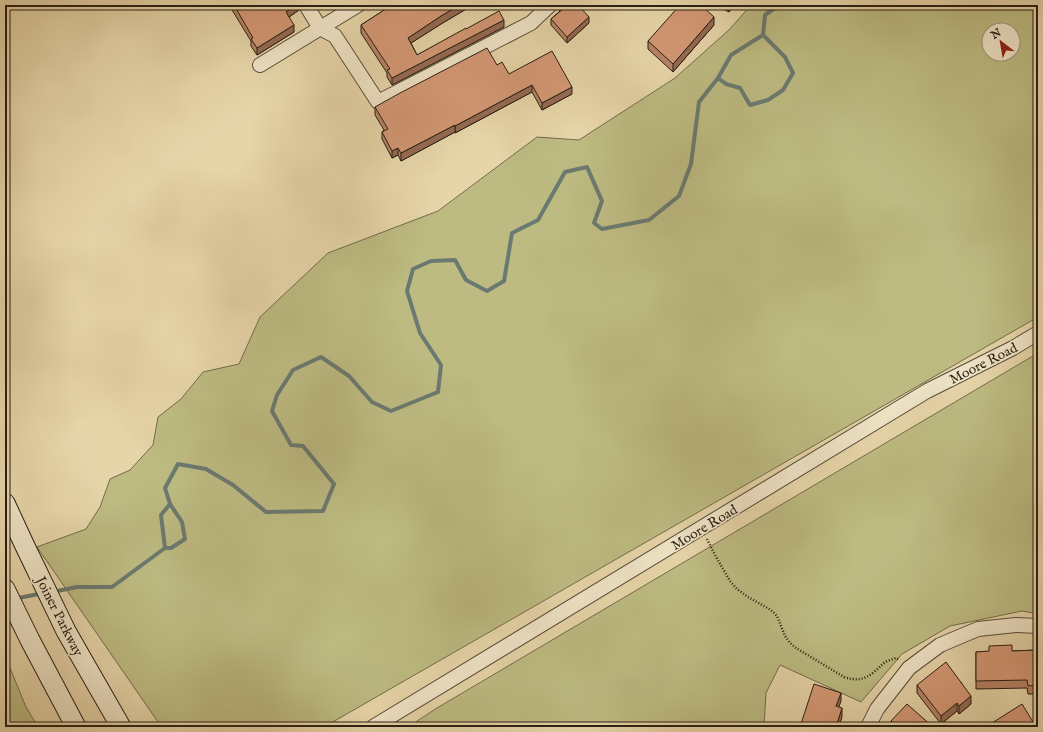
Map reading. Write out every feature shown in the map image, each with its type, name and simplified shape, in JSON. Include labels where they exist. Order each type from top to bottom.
[{"type":"main road","name":"Joiner Parkway","points":[[5,503],[66,631],[121,727]]},
{"type":"main road","points":[[5,589],[76,727]]},
{"type":"street","points":[[306,5],[320,28],[335,36],[378,102],[531,23],[550,5]]},
{"type":"street","points":[[260,65],[358,5]]},
{"type":"street","name":"Moore Road","points":[[373,727],[927,392],[1013,348],[1038,333]]},
{"type":"street","points":[[868,727],[877,709],[909,668],[940,645],[978,630],[1016,625],[1038,626]]},
{"type":"path","points":[[701,529],[730,580],[737,589],[748,598],[771,610],[777,616],[785,636],[796,648],[844,677],[852,680],[859,680],[867,676],[888,661],[896,658],[902,661],[909,668]]},
{"type":"shaded area","points":[[751,5],[1038,5],[1038,317],[324,727],[159,727],[158,722],[37,547],[86,529],[100,507],[110,479],[130,470],[153,445],[158,417],[181,399],[203,372],[239,364],[260,317],[328,253],[438,211],[537,137],[579,140],[675,78],[730,29]]},
{"type":"shaded area","points":[[1038,353],[1038,614],[1022,611],[950,626],[902,654],[861,702],[780,665],[766,693],[764,727],[408,727],[437,708]]},
{"type":"shaded area","points":[[5,656],[26,707],[38,727],[5,727]]},
{"type":"building","points":[[234,5],[296,5],[286,12],[294,25],[257,48]]},
{"type":"building","points":[[392,5],[460,5],[408,38],[417,55],[499,11],[504,20],[392,78],[387,70],[390,69],[361,25]]},
{"type":"building","points":[[559,5],[578,5],[589,17],[567,37],[551,19],[563,9]]},
{"type":"building","points":[[680,5],[701,5],[714,17],[673,64],[648,41]]},
{"type":"building","points":[[487,48],[497,65],[502,62],[509,74],[552,51],[572,87],[542,103],[532,85],[401,153],[398,148],[392,151],[382,132],[388,129],[375,107]]},
{"type":"building","points":[[1012,645],[1012,651],[1038,650],[1038,685],[1028,686],[1027,680],[976,681],[976,652],[989,651],[989,646]]},
{"type":"building","points":[[946,662],[971,696],[959,706],[957,703],[941,716],[917,685]]},
{"type":"building","points":[[814,684],[841,693],[836,706],[842,708],[836,727],[800,727]]},
{"type":"building","points":[[907,704],[933,727],[898,727],[891,721]]},
{"type":"building","points":[[1022,704],[1036,727],[994,727],[992,723]]},
{"type":"waterway","points":[[52,592],[77,587],[112,587],[165,548],[161,515],[170,504],[165,488],[178,464],[206,469],[233,485],[266,512],[323,511],[334,484],[303,446],[291,445],[272,411],[277,395],[293,370],[321,357],[349,376],[372,402],[391,411],[438,392],[441,365],[420,333],[407,291],[413,269],[431,261],[455,260],[466,280],[487,291],[504,281],[512,233],[538,220],[565,172],[587,167],[602,201],[594,223],[602,229],[649,220],[679,196],[691,164],[699,102],[718,78],[731,55],[763,35],[765,15],[779,5]]},
{"type":"waterway","points":[[833,5],[839,8],[845,5]]},
{"type":"waterway","points":[[718,78],[726,84],[740,88],[750,105],[768,100],[783,90],[793,73],[785,57],[763,35]]},
{"type":"waterway","points":[[165,548],[171,548],[185,539],[182,522],[170,504]]},
{"type":"waterway","points":[[14,599],[43,593]]}]
